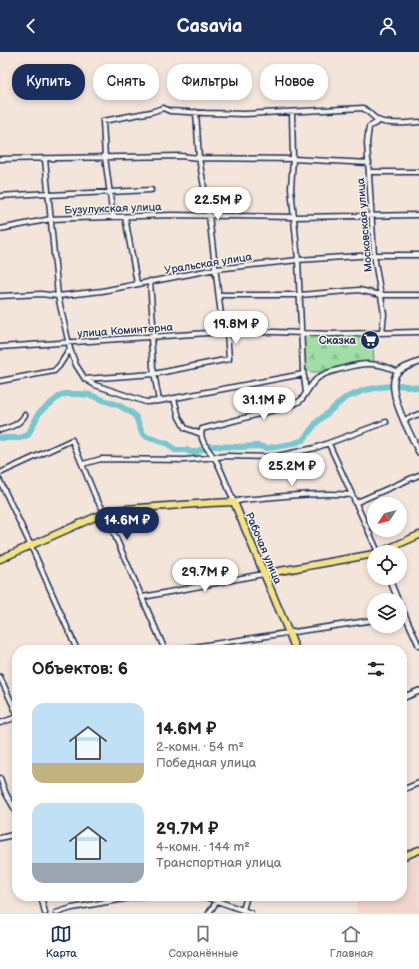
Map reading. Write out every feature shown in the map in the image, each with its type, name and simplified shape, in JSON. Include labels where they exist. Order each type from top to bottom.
[{"type":"main road","points":[[0,559],[105,512],[119,509],[234,502]]},
{"type":"main road","name":"Рабочая улица","points":[[234,502],[294,645]]},
{"type":"main road","points":[[397,545],[419,535]]},
{"type":"main road","points":[[263,574],[367,555]]},
{"type":"main road","points":[[407,855],[419,850]]},
{"type":"street","points":[[112,217],[105,157],[103,121],[151,112],[163,108],[170,111],[236,114],[363,108],[370,112],[379,121],[402,124],[419,122]]},
{"type":"street","points":[[85,379],[154,374],[229,359],[209,216],[199,158],[196,112]]},
{"type":"street","points":[[292,112],[293,159],[291,188],[298,260],[303,374],[306,393]]},
{"type":"street","name":"Московская улица","points":[[379,121],[369,127],[367,143],[374,255],[384,314],[382,332]]},
{"type":"street","points":[[0,159],[180,156],[199,158],[293,159],[368,163]]},
{"type":"street","points":[[45,159],[58,296],[70,349],[76,365],[85,379],[95,385],[146,402],[174,399],[303,374]]},
{"type":"street","points":[[369,172],[419,172]]},
{"type":"street","points":[[0,196],[110,193],[151,190]]},
{"type":"street","name":"Бузулукская улица","points":[[0,229],[51,219],[172,215],[294,217],[419,215]]},
{"type":"street","points":[[125,217],[138,283]]},
{"type":"street","name":"Уральская улица","points":[[0,296],[41,294],[58,296],[102,291],[216,269],[298,260],[374,255],[419,255]]},
{"type":"street","points":[[150,281],[154,374],[159,401]]},
{"type":"street","points":[[219,295],[300,295],[359,290],[382,296],[419,295]]},
{"type":"street","name":"улица Коминтерна","points":[[0,347],[225,332],[302,332],[332,334],[419,332]]},
{"type":"street","points":[[0,381],[54,371],[70,349]]},
{"type":"street","points":[[419,362],[398,372],[394,380],[394,392],[404,420],[419,452]]},
{"type":"street","points":[[174,399],[179,417],[185,428],[201,434],[202,429],[205,427],[290,406],[300,401],[312,384],[319,377],[328,372],[360,364],[374,364],[390,367],[398,372]]},
{"type":"street","points":[[404,420],[419,414]]},
{"type":"street","points":[[0,430],[15,426],[22,421],[25,415]]},
{"type":"street","points":[[83,464],[101,459],[185,460],[212,457],[273,457],[328,444],[386,422]]},
{"type":"street","name":"Рабочая улица","points":[[201,434],[204,444],[217,463],[234,502]]},
{"type":"street","points":[[0,472],[72,440],[96,498],[105,512],[163,645]]},
{"type":"street","points":[[328,444],[375,545]]},
{"type":"street","points":[[355,503],[419,475]]},
{"type":"street","points":[[0,481],[31,546],[75,645]]},
{"type":"street","points":[[234,502],[308,494],[330,493],[352,495]]},
{"type":"street","points":[[143,597],[263,574]]},
{"type":"street","points":[[209,645],[367,621]]},
{"type":"street","points":[[407,625],[419,646]]},
{"type":"street","points":[[0,677],[12,704]]},
{"type":"street","points":[[407,696],[419,691]]},
{"type":"street","points":[[0,723],[12,717]]},
{"type":"street","points":[[0,778],[12,804]]},
{"type":"street","points":[[407,788],[419,783]]},
{"type":"street","points":[[0,838],[12,835]]},
{"type":"street","points":[[42,901],[45,913]]},
{"type":"street","points":[[56,913],[72,908],[113,901]]},
{"type":"street","points":[[243,910],[246,901]]},
{"type":"street","points":[[209,913],[217,902],[251,913]]},
{"type":"shaded area","points":[[419,856],[419,913],[357,913],[357,901],[407,901],[407,862]]},
{"type":"green space","points":[[304,336],[363,336],[365,345],[373,345],[374,362],[356,362],[318,372],[312,372],[305,369]]},
{"type":"waterway","points":[[0,438],[20,438],[28,435],[39,413],[61,395],[80,394],[90,395],[120,406],[132,413],[136,417],[142,433],[147,437],[168,444],[175,450],[196,452],[209,446],[257,446],[268,448],[292,444],[303,440],[317,422],[345,398],[365,390],[400,385],[419,388]]},
{"type":"place","name":"Сказка","points":[[370,340]]}]
